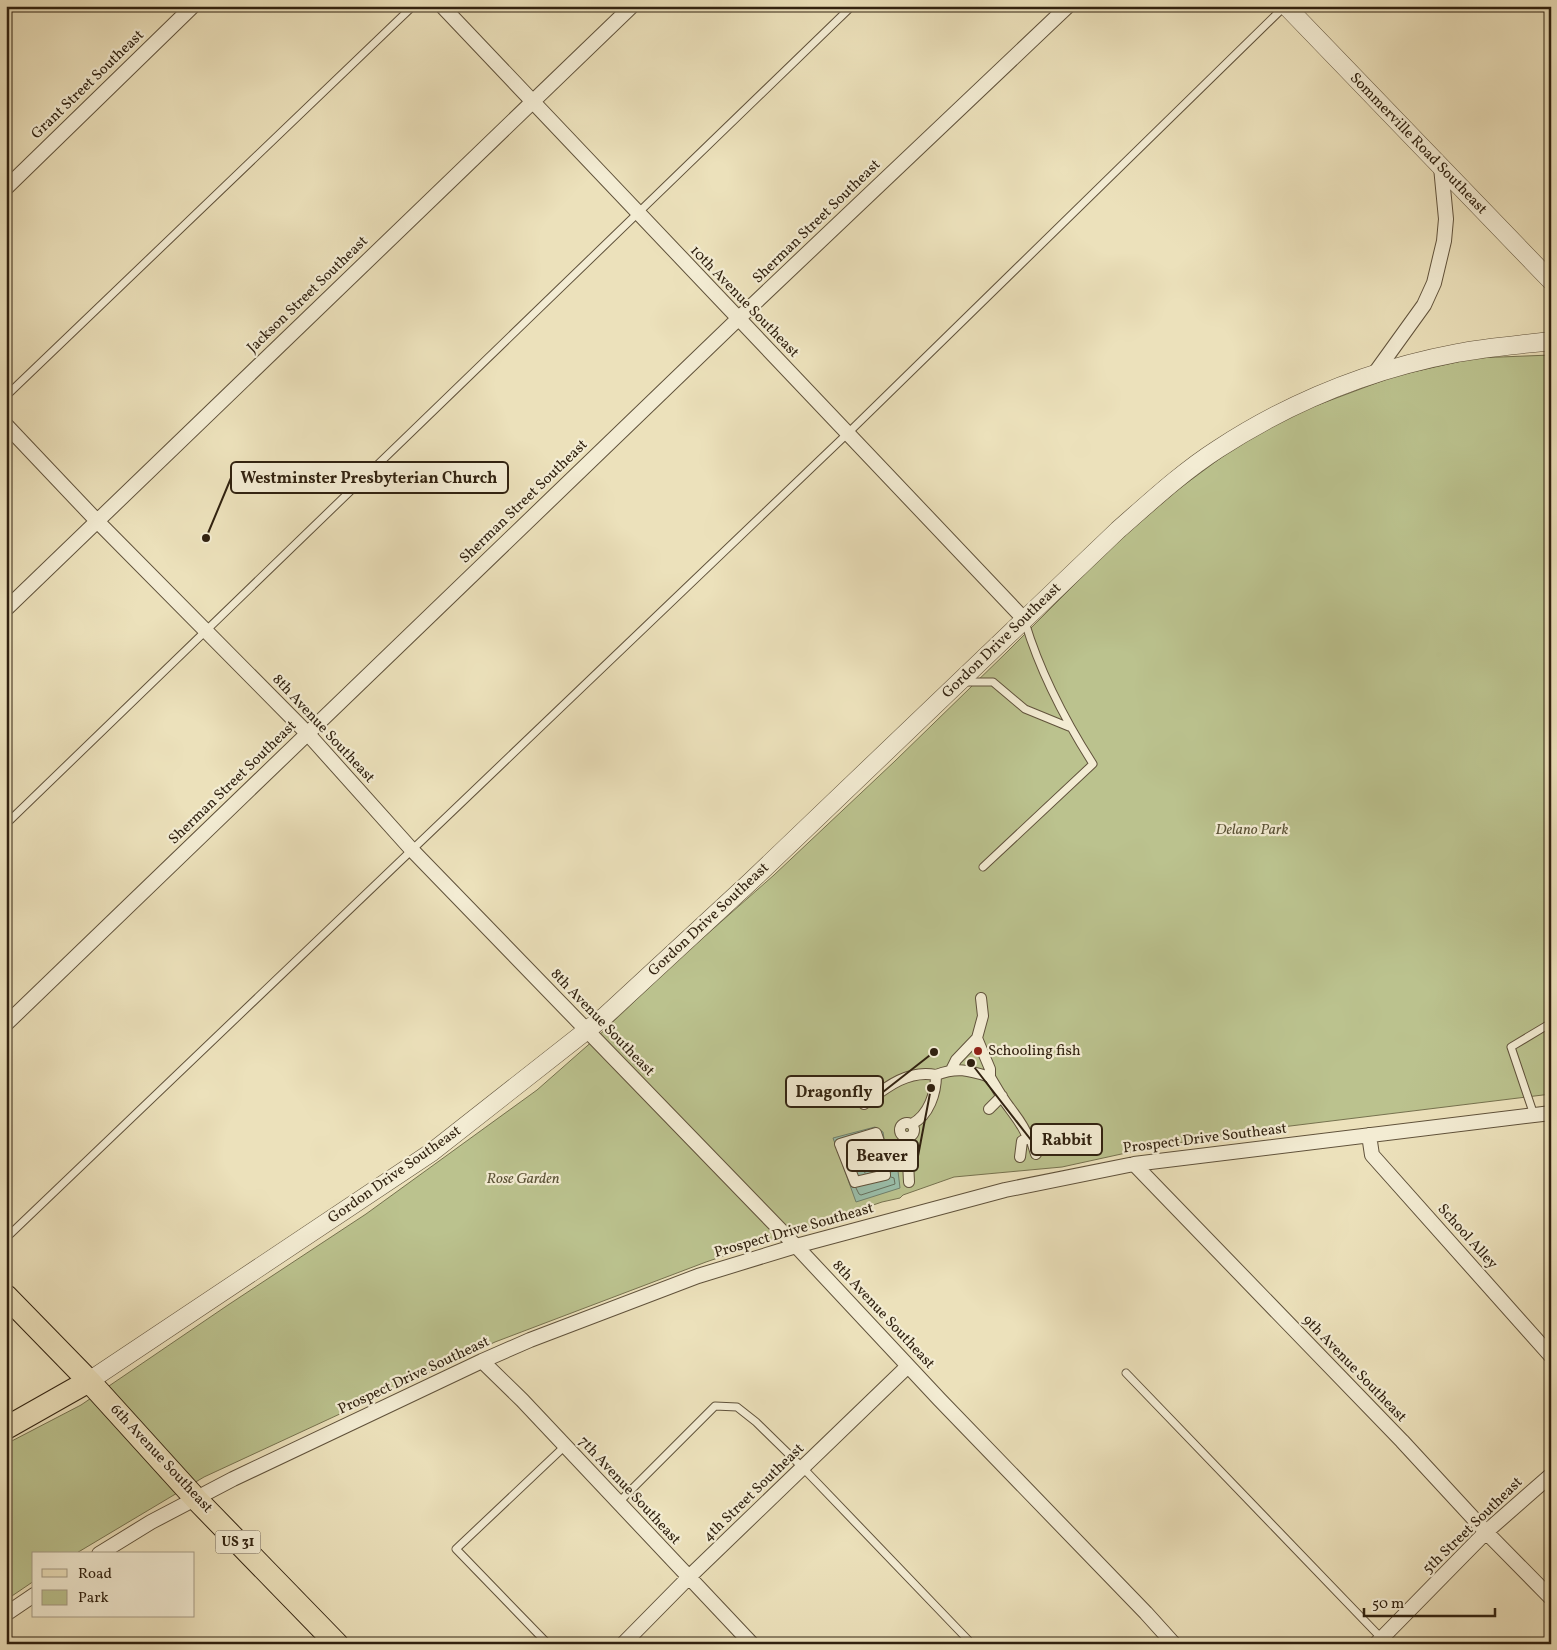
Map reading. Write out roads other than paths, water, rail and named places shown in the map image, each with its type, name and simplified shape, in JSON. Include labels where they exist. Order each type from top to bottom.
[{"type":"main road","name":"6th Avenue Southeast","points":[[6,1296],[89,1381],[196,1499],[337,1644]]},
{"type":"main road","name":"Gordon Drive Southeast","points":[[6,1428],[89,1381]]},
{"type":"street","name":"Grant Street Southeast","points":[[6,188],[193,6]]},
{"type":"street","name":"10th Avenue Southeast","points":[[442,6],[1024,619]]},
{"type":"street","name":"Jackson Street Southeast","points":[[6,609],[632,6]]},
{"type":"street","name":"Sherman Street Southeast","points":[[6,1024],[739,318],[1068,6]]},
{"type":"street","name":"Sommerville Road Southeast","points":[[1286,6],[1551,281]]},
{"type":"street","points":[[1375,373],[1424,305],[1434,283],[1444,241],[1446,219],[1440,167]]},
{"type":"street","name":"Gordon Drive Southeast","points":[[89,1381],[432,1152],[605,1016],[750,882],[1125,524],[1166,488],[1217,449],[1311,397],[1375,373],[1457,353],[1551,341]]},
{"type":"street","name":"8th Avenue Southeast","points":[[6,425],[97,521],[308,734],[412,850],[796,1246],[866,1323],[1174,1644]]},
{"type":"street","points":[[950,1070],[956,1060],[977,1038],[983,1016],[981,998]]},
{"type":"street","points":[[977,1038],[990,1069],[990,1076],[1024,1127],[1028,1138],[1032,1141],[1036,1154]]},
{"type":"street","points":[[864,1104],[888,1085],[903,1078],[925,1073],[936,1075],[950,1070],[976,1072],[990,1076]]},
{"type":"street","points":[[909,1182],[908,1142],[901,1134],[900,1127],[905,1123],[912,1124],[924,1113],[936,1088],[936,1075]]},
{"type":"street","points":[[989,1109],[1002,1096]]},
{"type":"street","name":"Prospect Drive Southeast","points":[[102,1552],[151,1522],[233,1479],[482,1361],[530,1340],[698,1276],[796,1246],[1005,1190],[1134,1164],[1551,1113]]},
{"type":"street","points":[[876,1133],[883,1153],[885,1175],[855,1182],[840,1144],[876,1133]]},
{"type":"street","name":"School Alley","points":[[1369,1135],[1372,1155],[1551,1356]]},
{"type":"street","points":[[1020,1157],[1022,1141],[1028,1138]]},
{"type":"street","points":[[883,1153],[908,1142]]},
{"type":"street","name":"9th Avenue Southeast","points":[[1134,1164],[1551,1598]]},
{"type":"street","name":"7th Avenue Southeast","points":[[482,1361],[522,1400],[752,1644]]},
{"type":"street","name":"4th Street Southeast","points":[[623,1644],[689,1577],[908,1366]]},
{"type":"street","name":"5th Street Southeast","points":[[1382,1642],[1486,1532],[1551,1475]]},
{"type":"street","points":[[6,1614],[32,1596]]},
{"type":"lane","points":[[6,396],[413,6]]},
{"type":"lane","points":[[6,824],[852,6]]},
{"type":"lane","points":[[6,1238],[847,434],[1286,6]]},
{"type":"lane","points":[[983,867],[1093,764],[1070,727],[1032,645],[1024,619]]},
{"type":"lane","points":[[959,681],[993,682],[1025,709],[1070,727]]},
{"type":"lane","points":[[1534,1115],[1512,1046],[1551,1023]]},
{"type":"lane","points":[[1126,1372],[1382,1642]]},
{"type":"lane","points":[[618,1502],[715,1406],[737,1407],[756,1422],[803,1468],[972,1644]]},
{"type":"lane","points":[[548,1644],[456,1549],[565,1446]]},
{"type":"water","points":[[875,1127],[883,1132],[889,1172],[898,1171],[900,1188],[856,1202],[833,1138]]},
{"type":"place","name":"Westminster Presbyterian Church","points":[[206,538]]},
{"type":"place","name":"Schooling fish","points":[[978,1051]]},
{"type":"place","name":"Dragonfly","points":[[934,1052]]},
{"type":"place","name":"Rabbit","points":[[971,1063]]},
{"type":"place","name":"Beaver","points":[[931,1088]]},
{"type":"park label","name":"Delano Park","points":[[1252,830]]},
{"type":"park label","name":"Rose Garden","points":[[523,1179]]}]
